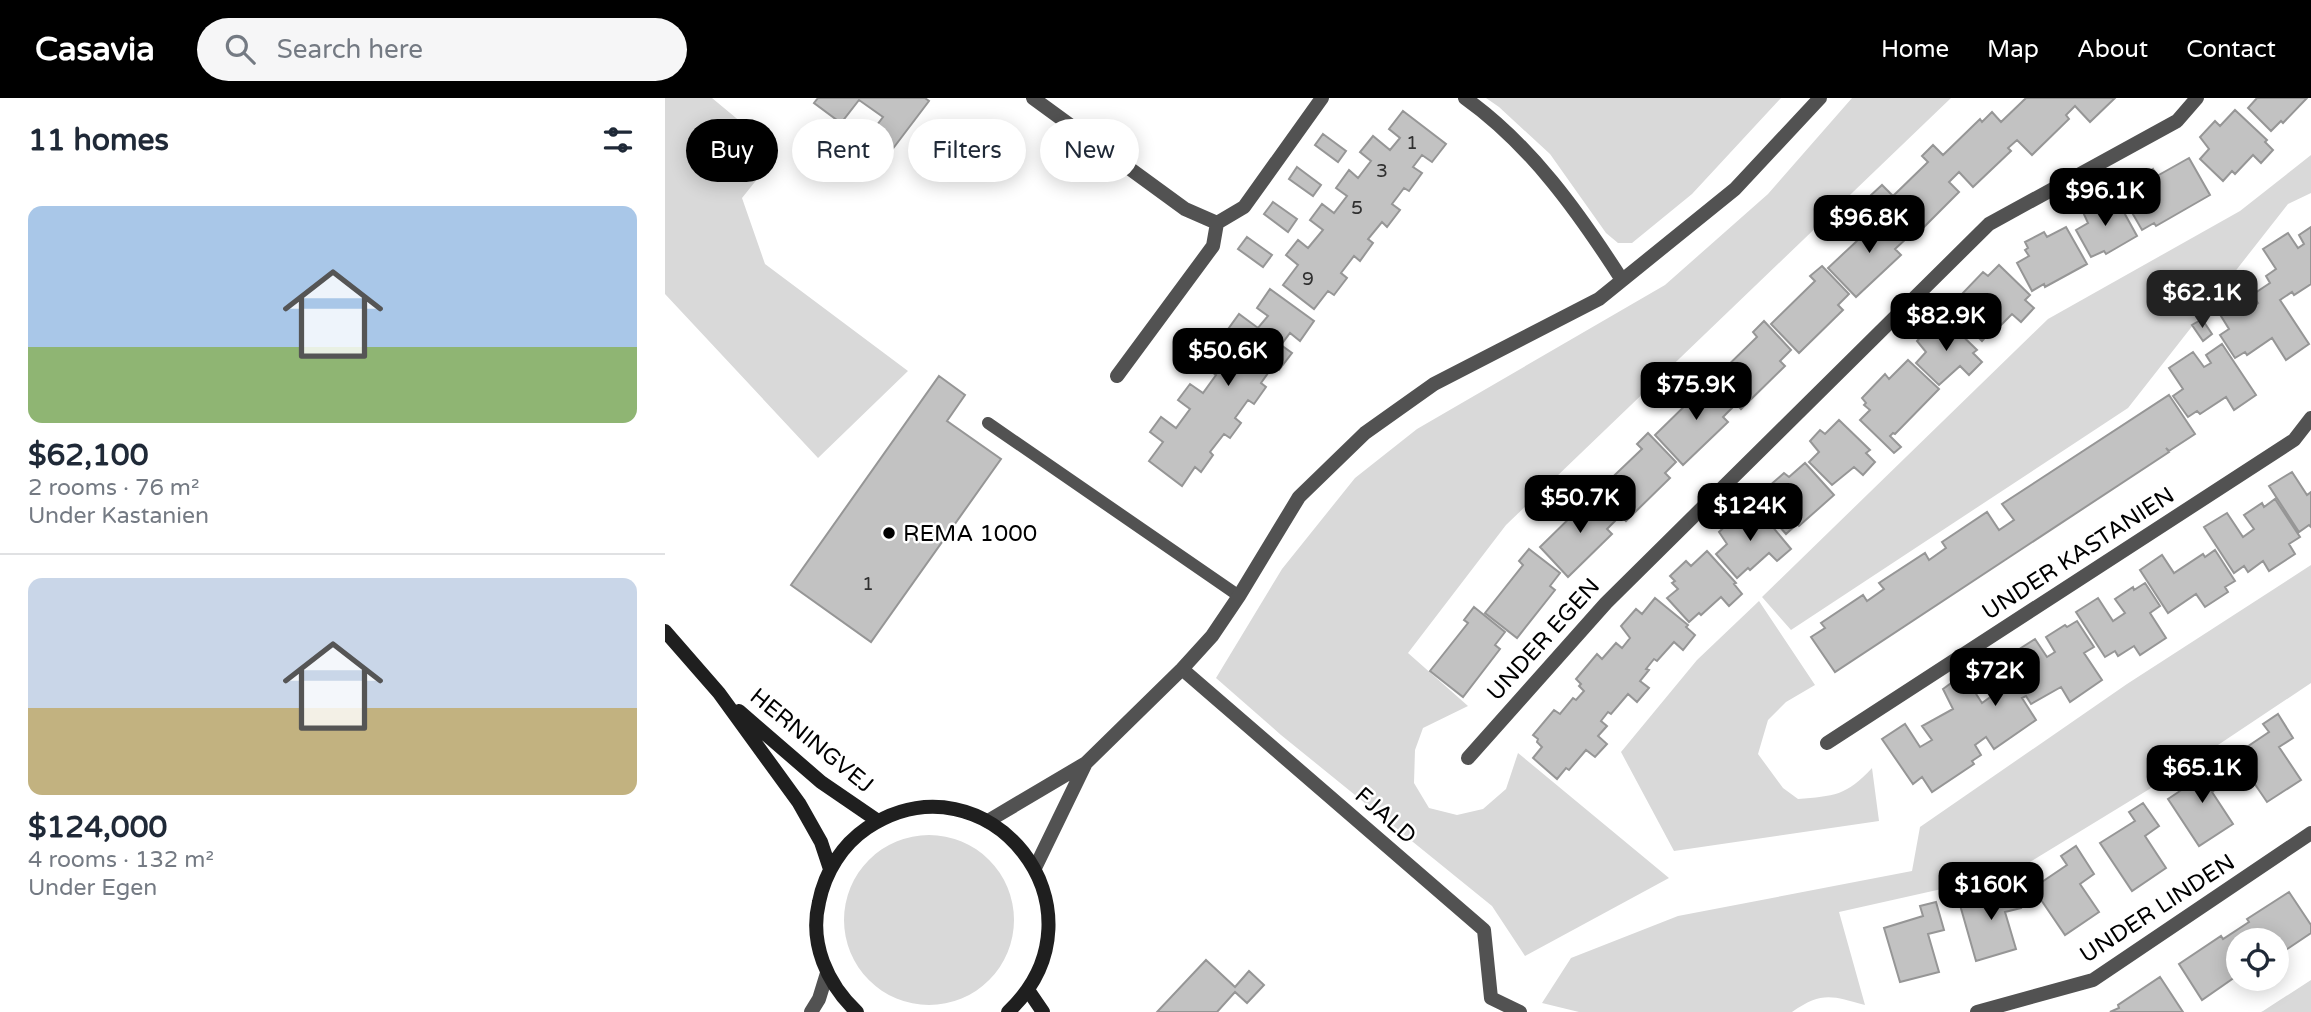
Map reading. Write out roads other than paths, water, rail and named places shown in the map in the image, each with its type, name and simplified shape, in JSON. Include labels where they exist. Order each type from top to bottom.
[{"type":"main road","name":"HERNINGVEJ","points":[[665,631],[719,694],[799,803],[821,842],[830,869]]},
{"type":"main road","name":"HERNINGVEJ","points":[[719,694],[821,782],[878,821]]},
{"type":"main road","points":[[857,1012],[836,989],[820,953],[816,932],[821,889],[842,850],[859,833],[899,812],[945,808],[967,812],[988,821],[1007,834],[1023,849],[1043,888],[1049,930],[1046,951],[1028,990],[1008,1012]]},
{"type":"main road","points":[[1028,990],[1043,1012]]},
{"type":"street","points":[[1033,98],[1185,209],[1217,223]]},
{"type":"street","points":[[1117,376],[1213,246],[1217,223],[1244,207],[1322,98]]},
{"type":"street","points":[[1465,98],[1485,113],[1543,170],[1590,231],[1622,280]]},
{"type":"street","points":[[988,821],[1086,763],[1182,668],[1212,636],[1240,596],[1299,497],[1365,433],[1434,384],[1599,299],[1735,189],[1820,98]]},
{"type":"street","name":"UNDER EGEN","points":[[1468,758],[1606,603],[1989,224],[2176,121],[2197,98]]},
{"type":"street","name":"UNDER KASTANIEN","points":[[1827,743],[2294,440],[2311,418]]},
{"type":"street","name":"FJALD","points":[[1182,668],[1484,930],[1491,998],[1520,1012]]},
{"type":"street","points":[[1035,868],[1086,763]]},
{"type":"street","name":"UNDER LINDEN","points":[[1977,1012],[2093,980],[2311,833]]},
{"type":"street","points":[[811,1012],[819,999],[827,973]]},
{"type":"lane","points":[[988,423],[1240,596]]},
{"type":"place","name":"REMA 1000","points":[[889,533]]}]
